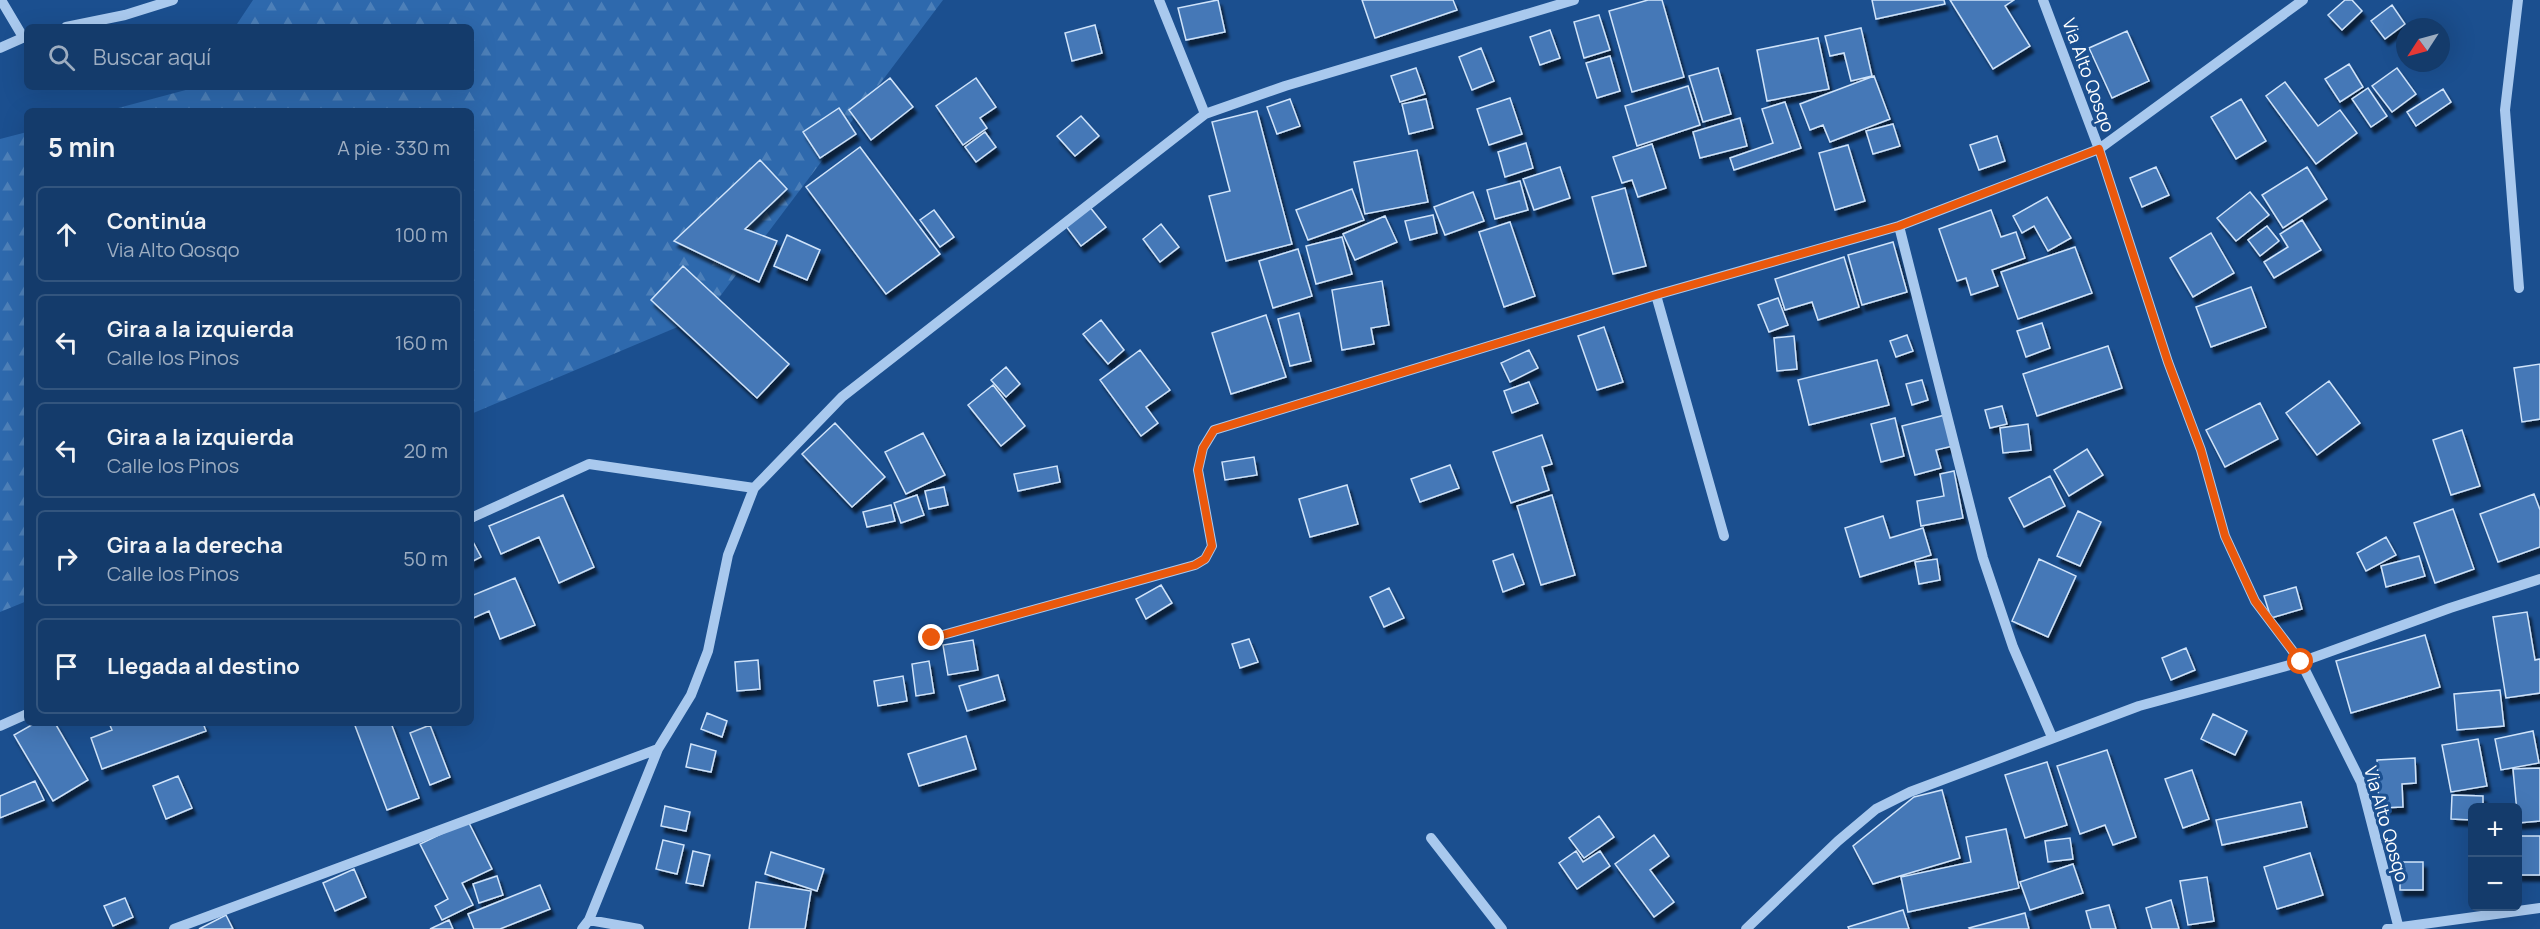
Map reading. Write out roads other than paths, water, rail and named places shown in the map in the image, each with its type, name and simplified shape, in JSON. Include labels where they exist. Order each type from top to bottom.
[{"type":"street","points":[[1,0],[24,34]]},
{"type":"street","points":[[81,24],[125,15],[173,0]]},
{"type":"street","points":[[1159,0],[1205,114]]},
{"type":"street","points":[[639,929],[586,924],[658,749],[691,695],[708,651],[728,555],[754,488],[842,397],[1205,114],[1285,86],[1574,0]]},
{"type":"street","name":"Via Alto Qosqo","points":[[2043,0],[2099,149],[2168,362],[2201,450],[2225,536],[2255,601],[2301,662],[2361,782],[2395,928]]},
{"type":"street","points":[[932,638],[1195,565],[1205,559],[1212,546],[1198,470],[1203,448],[1214,430],[1656,295],[1899,226],[2099,149],[2303,0]]},
{"type":"street","points":[[2518,0],[2505,110],[2518,288]]},
{"type":"street","points":[[0,48],[24,36]]},
{"type":"street","points":[[1899,226],[1983,558],[2013,647],[2052,737]]},
{"type":"street","points":[[1656,295],[1724,537]]},
{"type":"street","points":[[474,517],[589,464],[754,488]]},
{"type":"street","points":[[1746,929],[1838,841],[1876,809],[1910,792],[2139,706],[2301,662],[2450,608],[2540,579]]},
{"type":"street","points":[[0,726],[24,715]]},
{"type":"street","points":[[174,929],[658,749]]},
{"type":"street","points":[[1431,838],[1502,929]]},
{"type":"street","points":[[2395,928],[2540,909]]}]
